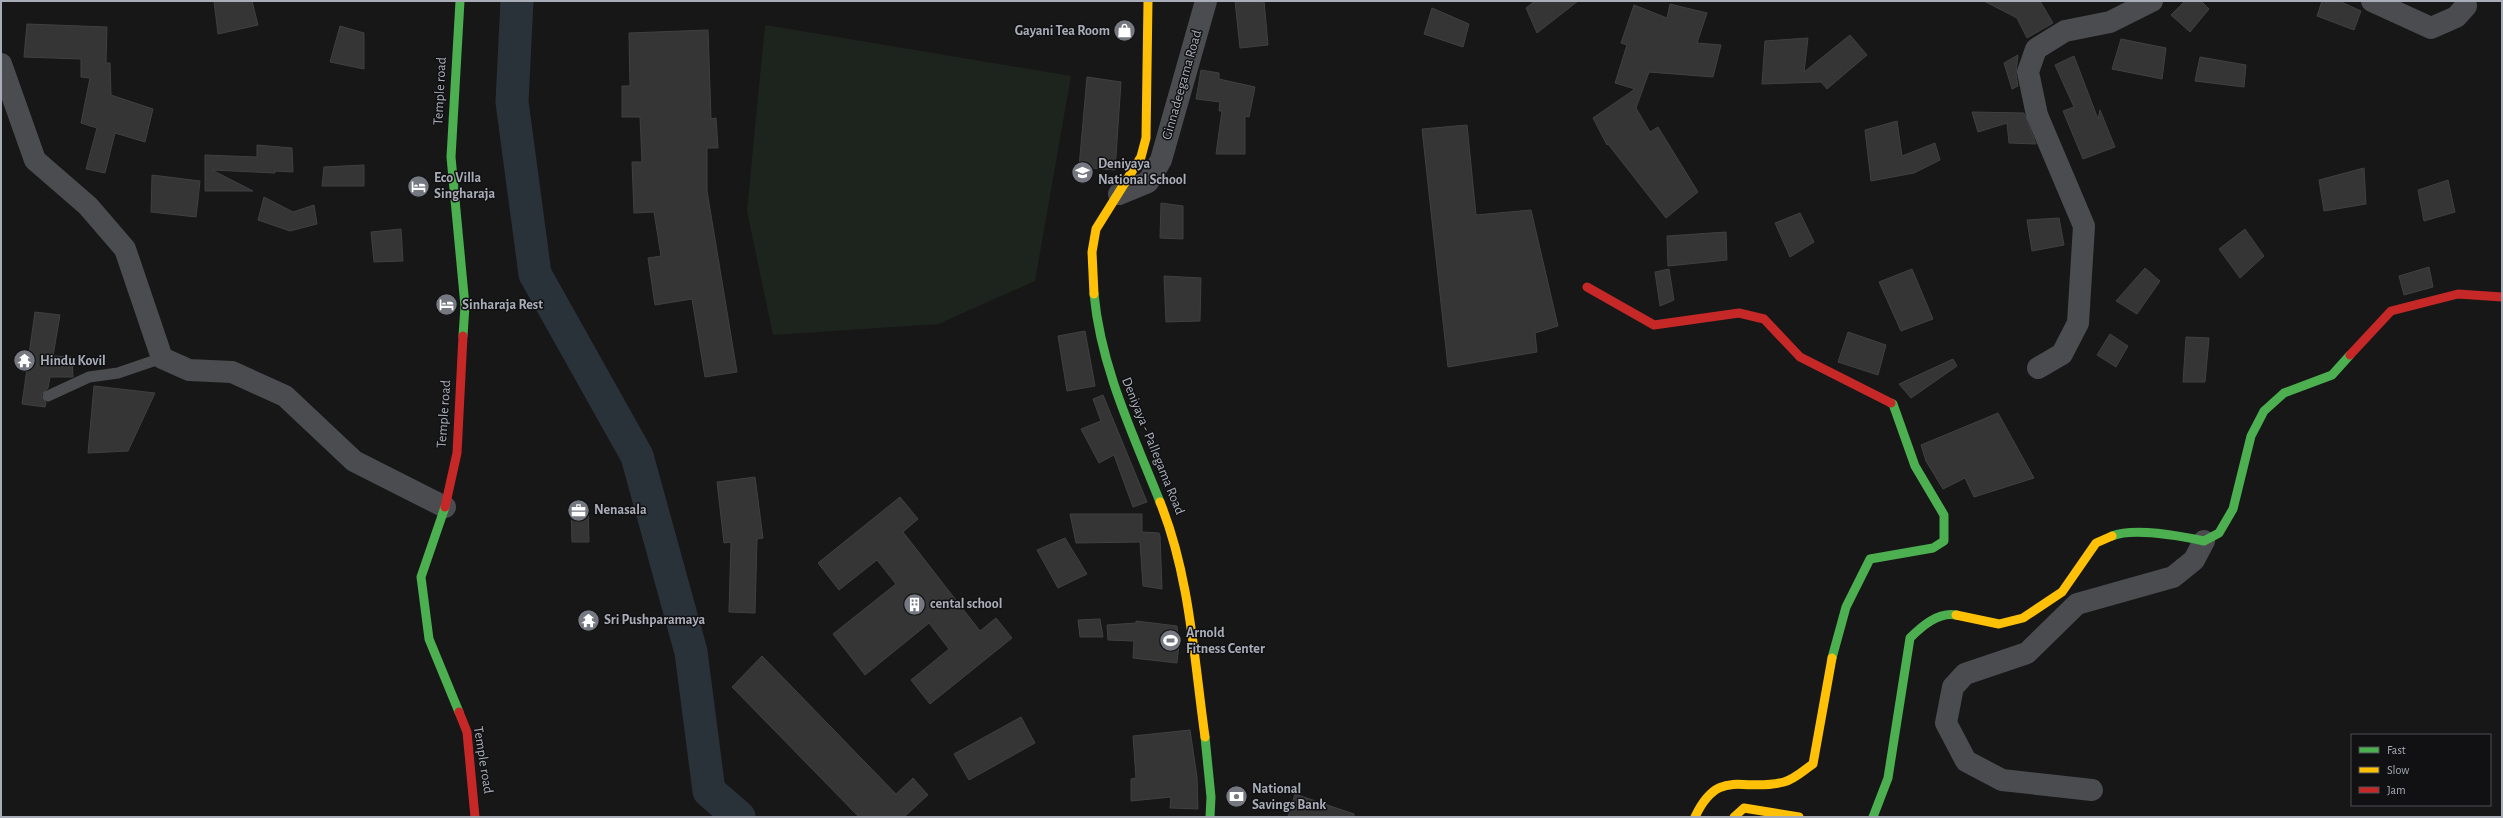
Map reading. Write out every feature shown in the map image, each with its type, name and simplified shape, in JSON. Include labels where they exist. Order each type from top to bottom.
[{"type":"street","name":"Temple road","points":[[460,1],[454,84],[451,157],[465,306],[457,453],[444,507],[421,577],[429,639],[467,732],[475,817]]},
{"type":"street","name":"Deniyaya - Pallegama Road","points":[[1148,1],[1146,138],[1141,157],[1096,229],[1092,252],[1096,310],[1100,338],[1111,381],[1172,532],[1183,579],[1208,762],[1211,797],[1210,817]]},
{"type":"street","name":"Ginnadeegama Road","points":[[1119,194],[1148,182],[1160,160],[1206,1]]},
{"type":"street","points":[[2038,368],[2062,354],[2078,323],[2084,226],[2036,115],[2028,72],[2036,49],[2065,31],[2110,22],[2152,1]]},
{"type":"street","points":[[2372,1],[2431,28],[2456,17],[2466,6],[2465,1]]},
{"type":"street","points":[[1,64],[35,160],[88,206],[125,249],[162,358],[189,370],[232,372],[285,396],[354,461],[444,507]]},
{"type":"street","points":[[1587,287],[1654,325],[1739,313],[1764,319],[1800,357],[1893,404],[1915,466],[1944,515],[1944,541],[1933,548],[1870,559],[1855,582],[1838,631],[1814,764],[1785,782],[1721,785],[1701,800],[1695,817]]},
{"type":"street","points":[[2092,790],[2002,780],[1966,761],[1946,723],[1953,687],[1965,674],[2027,653],[2077,604],[2173,577],[2194,560],[2204,541],[2219,533],[2233,509],[2251,436],[2264,411],[2284,393],[2332,375],[2391,312],[2458,294],[2502,297]]},
{"type":"street","points":[[1873,817],[1888,778],[1910,638],[1926,623],[1949,614],[1999,624],[2022,618],[2062,592],[2096,543],[2122,532],[2181,536],[2204,541]]},
{"type":"street","points":[[1734,817],[1744,808],[1785,812],[1799,817]]},
{"type":"lane","points":[[48,396],[89,378],[118,374],[162,358]]},
{"type":"shaded area","points":[[765,25],[1071,76],[1035,281],[938,324],[773,335],[747,211]]},
{"type":"building","points":[[214,1],[252,1],[258,25],[218,34]]},
{"type":"building","points":[[1235,1],[1264,1],[1268,45],[1240,48]]},
{"type":"building","points":[[1535,1],[1578,1],[1537,33],[1526,8]]},
{"type":"building","points":[[1984,1],[2040,1],[2053,23],[2027,38],[2017,18]]},
{"type":"building","points":[[2185,1],[2201,1],[2209,9],[2190,32],[2171,15]]},
{"type":"building","points":[[2322,1],[2339,1],[2361,11],[2354,30],[2317,16]]},
{"type":"building","points":[[1670,4],[1707,13],[1697,43],[1721,45],[1713,77],[1649,72],[1636,108],[1650,132],[1658,127],[1698,192],[1666,218],[1608,144],[1607,145],[1593,118],[1635,89],[1615,83],[1627,45],[1621,43],[1634,5],[1667,18]]},
{"type":"building","points":[[1432,8],[1469,24],[1463,47],[1424,34]]},
{"type":"building","points":[[27,24],[107,27],[106,63],[110,63],[111,95],[153,109],[145,142],[115,133],[105,173],[86,169],[97,128],[81,123],[90,78],[81,77],[81,59],[24,57]]},
{"type":"building","points":[[340,26],[364,33],[364,69],[330,62]]},
{"type":"building","points":[[708,30],[711,119],[716,118],[718,148],[707,148],[707,191],[737,372],[705,377],[692,299],[655,305],[648,258],[661,256],[654,212],[634,213],[632,162],[642,162],[640,117],[622,117],[622,86],[630,86],[629,33]]},
{"type":"building","points":[[1850,35],[1867,55],[1827,89],[1821,82],[1762,84],[1765,41],[1808,38],[1804,72]]},
{"type":"building","points":[[2121,39],[2166,48],[2162,79],[2112,69]]},
{"type":"building","points":[[2018,55],[2016,74],[2018,86],[2012,89],[2004,63]]},
{"type":"building","points":[[2074,56],[2098,119],[2100,110],[2115,147],[2083,159],[2063,111],[2074,107],[2055,65]]},
{"type":"building","points":[[2200,57],[2246,65],[2244,87],[2195,81]]},
{"type":"building","points":[[1201,70],[1219,73],[1219,79],[1255,87],[1249,117],[1245,116],[1245,154],[1216,154],[1222,111],[1219,111],[1220,102],[1196,99]]},
{"type":"building","points":[[1087,77],[1121,82],[1115,170],[1079,167]]},
{"type":"building","points":[[1972,112],[2024,113],[2036,144],[2009,143],[2007,123],[1978,132]]},
{"type":"building","points":[[1897,121],[1902,156],[1935,143],[1940,160],[1914,173],[1871,181],[1865,130]]},
{"type":"building","points":[[1467,125],[1476,215],[1531,210],[1558,326],[1535,333],[1537,352],[1448,367],[1422,129]]},
{"type":"building","points":[[257,145],[292,148],[293,172],[275,171],[275,173],[212,170],[253,191],[205,191],[205,155],[257,157]]},
{"type":"building","points":[[364,165],[364,186],[322,186],[324,167]]},
{"type":"building","points":[[2364,168],[2366,204],[2324,211],[2319,180]]},
{"type":"building","points":[[152,175],[200,181],[196,217],[151,212]]},
{"type":"building","points":[[2448,180],[2455,212],[2424,221],[2418,190]]},
{"type":"building","points":[[264,197],[293,212],[314,205],[317,224],[290,231],[258,220]]},
{"type":"building","points":[[1161,203],[1183,206],[1183,239],[1160,238]]},
{"type":"building","points":[[1800,213],[1814,242],[1790,257],[1775,223]]},
{"type":"building","points":[[2059,218],[2064,245],[2032,251],[2027,220]]},
{"type":"building","points":[[401,229],[403,261],[374,262],[371,232]]},
{"type":"building","points":[[2245,229],[2264,256],[2240,278],[2219,249]]},
{"type":"building","points":[[1726,232],[1727,260],[1668,266],[1667,236]]},
{"type":"building","points":[[2429,267],[2433,287],[2404,295],[2399,276]]},
{"type":"building","points":[[2145,268],[2160,281],[2137,314],[2116,301]]},
{"type":"building","points":[[1669,269],[1674,300],[1660,306],[1655,272]]},
{"type":"building","points":[[1912,269],[1933,319],[1901,331],[1879,282]]},
{"type":"building","points":[[1164,276],[1201,278],[1200,321],[1166,322]]},
{"type":"building","points":[[35,312],[60,315],[53,356],[72,357],[73,377],[50,377],[48,388],[41,395],[46,403],[45,407],[22,404]]},
{"type":"building","points":[[1085,331],[1095,386],[1067,391],[1058,336]]},
{"type":"building","points":[[1848,332],[1886,345],[1878,375],[1838,362]]},
{"type":"building","points":[[2110,334],[2128,346],[2116,367],[2097,355]]},
{"type":"building","points":[[2186,337],[2209,338],[2205,382],[2183,382]]},
{"type":"building","points":[[1953,359],[1957,366],[1911,398],[1899,384]]},
{"type":"building","points":[[94,386],[155,393],[128,451],[88,453]]},
{"type":"building","points":[[1103,395],[1147,502],[1133,507],[1114,455],[1099,463],[1081,429],[1101,421],[1093,399]]},
{"type":"building","points":[[1998,413],[2034,478],[1974,497],[1965,478],[1943,489],[1926,461],[1921,445]]},
{"type":"building","points":[[755,477],[763,538],[757,539],[755,613],[729,612],[731,542],[724,543],[717,482]]},
{"type":"building","name":"cental school","points":[[900,497],[918,519],[903,532],[980,631],[996,618],[1012,638],[930,704],[911,680],[949,649],[929,623],[865,675],[833,634],[896,584],[877,560],[839,590],[818,563]]},
{"type":"building","points":[[588,505],[589,542],[572,542],[571,506]]},
{"type":"building","points":[[1070,514],[1142,514],[1142,532],[1159,533],[1160,536],[1162,589],[1143,586],[1140,542],[1076,543]]},
{"type":"building","points":[[1065,538],[1087,574],[1058,588],[1037,550]]},
{"type":"building","points":[[1100,619],[1103,637],[1080,637],[1078,620]]},
{"type":"building","name":"Arnold Fitness Center","points":[[1136,621],[1177,626],[1179,644],[1177,663],[1133,658],[1134,641],[1108,640],[1107,625],[1136,623]]},
{"type":"building","points":[[762,656],[896,794],[913,778],[928,795],[904,817],[859,817],[732,687]]},
{"type":"building","points":[[1021,717],[1035,743],[969,780],[954,754]]},
{"type":"building","points":[[1190,730],[1197,777],[1198,809],[1170,808],[1171,797],[1131,801],[1131,779],[1136,778],[1133,736]]},
{"type":"building","points":[[1295,794],[1354,814],[1354,817],[1288,817]]},
{"type":"waterway","points":[[517,1],[512,102],[535,274],[637,456],[691,652],[709,791],[739,817]]},
{"type":"traffic: fast","points":[[460,1],[451,157],[465,306],[463,336]]},
{"type":"traffic: fast","points":[[1094,294],[1103,348],[1111,374],[1129,426],[1160,502]]},
{"type":"traffic: fast","points":[[2112,536],[2122,533],[2145,532],[2204,541],[2219,533],[2233,509],[2251,436],[2264,411],[2284,393],[2332,375],[2350,355]]},
{"type":"traffic: fast","points":[[1832,658],[1846,607],[1870,559],[1933,548],[1944,541],[1944,515],[1915,466],[1893,404],[1891,403]]},
{"type":"traffic: fast","points":[[445,507],[421,577],[429,639],[459,712]]},
{"type":"traffic: fast","points":[[1873,817],[1888,778],[1910,638],[1931,621],[1943,616],[1956,615]]},
{"type":"traffic: fast","points":[[1205,737],[1211,797],[1210,817]]},
{"type":"traffic: slow","points":[[1094,294],[1092,252],[1096,229],[1141,157],[1146,138],[1148,1]]},
{"type":"traffic: slow","points":[[1160,502],[1170,530],[1185,588],[1205,737]]},
{"type":"traffic: slow","points":[[1956,615],[1999,624],[2023,618],[2062,592],[2096,543],[2112,536]]},
{"type":"traffic: slow","points":[[1695,817],[1704,801],[1713,792],[1723,786],[1733,784],[1769,785],[1784,782],[1796,777],[1813,764],[1832,658]]},
{"type":"traffic: slow","points":[[1734,817],[1744,808],[1799,817]]},
{"type":"traffic: jam","points":[[1587,287],[1654,325],[1739,313],[1764,319],[1800,357],[1891,403]]},
{"type":"traffic: jam","points":[[2350,355],[2391,311],[2458,294],[2502,297]]},
{"type":"traffic: jam","points":[[445,507],[457,453],[463,336]]},
{"type":"traffic: jam","points":[[459,712],[467,732],[475,817]]},
{"type":"place","name":"Gayani Tea Room","points":[[1125,31]]},
{"type":"place","name":"Deniyaya National School","points":[[1082,172]]},
{"type":"place","name":"Eco Villa Singharaja","points":[[419,186]]},
{"type":"place","name":"Sinharaja Rest","points":[[447,305]]},
{"type":"place","name":"Hindu Kovil","points":[[24,361]]},
{"type":"place","name":"Nenasala","points":[[578,510]]},
{"type":"place","name":"cental school","points":[[915,604]]},
{"type":"place","name":"Sri Pushparamaya","points":[[589,620]]},
{"type":"place","name":"Arnold Fitness Center","points":[[1171,641]]},
{"type":"place","name":"National Savings Bank","points":[[1237,797]]}]
